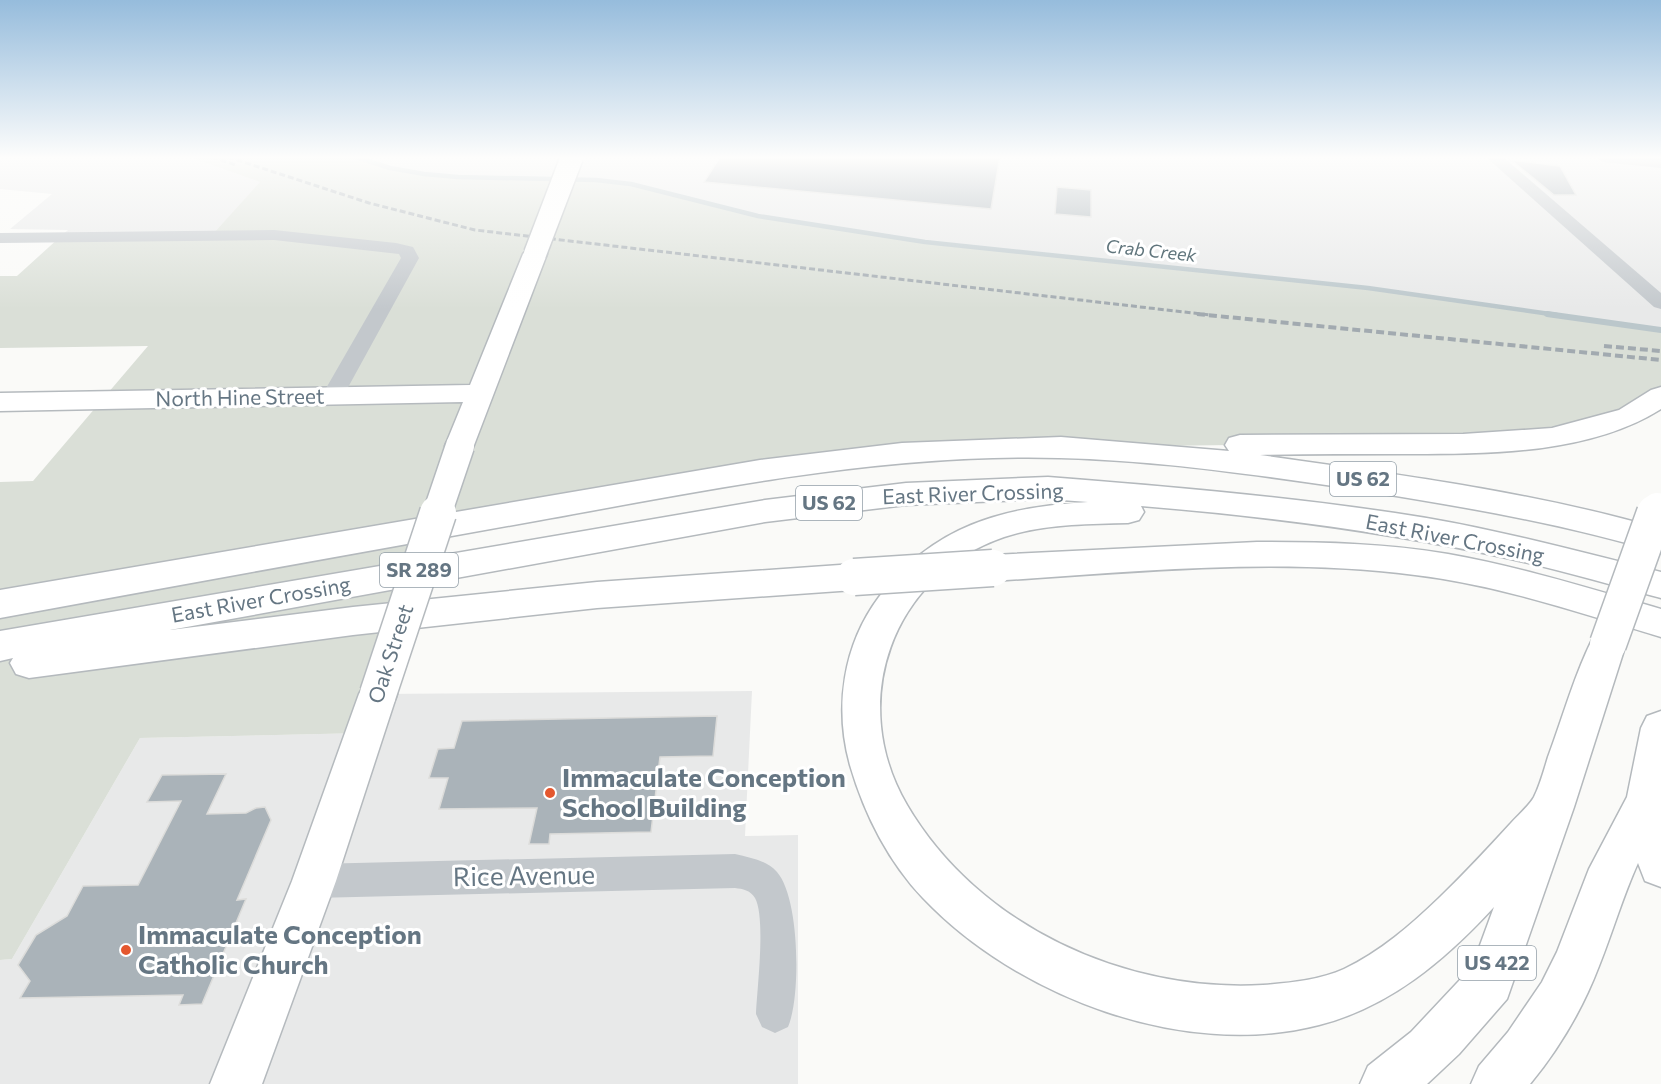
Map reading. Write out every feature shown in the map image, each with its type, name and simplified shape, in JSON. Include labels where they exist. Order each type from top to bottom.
[{"type":"main road","name":"Oak Street","points":[[236,1084],[314,881],[460,446],[553,208]]},
{"type":"main road","name":"North Hine Street","points":[[0,402],[480,393]]},
{"type":"main road","points":[[1061,447],[1463,444],[1552,438],[1629,416],[1661,396]]},
{"type":"main road","name":"East River Crossing","points":[[0,604],[760,470],[902,453],[1061,447],[1240,462],[1392,483],[1600,523],[1661,541]]},
{"type":"main road","name":"East River Crossing","points":[[0,646],[666,527],[786,508],[906,494],[1048,488],[1203,500],[1397,525],[1512,547],[1661,585]]},
{"type":"main road","name":"US 422","points":[[1386,1084],[1412,1066],[1453,1027],[1490,982],[1659,501]]},
{"type":"main road","points":[[1397,525],[1211,512],[1053,515],[1014,523],[976,535],[944,552],[925,566],[893,601],[883,617],[870,649],[860,685],[866,752],[873,776],[888,811],[912,850],[950,892],[984,922],[1044,961],[1108,988],[1157,1002],[1212,1010],[1249,1011],[1317,1001],[1355,989],[1383,975],[1440,930],[1553,807]]},
{"type":"main road","points":[[0,666],[353,621],[586,596],[993,568],[1287,553],[1370,557],[1454,567],[1503,578],[1661,623]]},
{"type":"main road","name":"US 422","points":[[1497,1084],[1526,1050],[1559,999],[1575,965],[1605,885],[1647,800],[1661,728]]},
{"type":"main road","points":[[1647,800],[1661,866]]},
{"type":"street","points":[[1552,208],[1661,303]]},
{"type":"street","points":[[0,238],[289,235],[407,251],[410,258],[332,397]]},
{"type":"street","name":"Rice Avenue","points":[[314,881],[735,871],[758,877],[774,898],[777,919],[775,1014]]},
{"type":"shaded area","points":[[36,208],[237,208],[212,235],[60,237],[68,230],[10,229]]},
{"type":"shaded area","points":[[237,208],[720,208],[792,222],[925,242],[1368,288],[1661,330],[1661,396],[1552,438],[1321,444],[991,448],[431,527],[364,733],[140,738],[12,959],[0,960],[0,482],[33,481],[148,346],[0,348],[0,276],[17,276],[60,237],[212,235]]},
{"type":"shaded area","points":[[717,208],[1661,208],[1661,330],[1375,288],[962,246],[792,222]]},
{"type":"shaded area","points":[[752,691],[745,836],[798,835],[798,1084],[0,1084],[0,960],[12,959],[140,738],[364,733],[378,694]]},
{"type":"building","points":[[1055,208],[1091,208],[1091,217],[1055,214]]},
{"type":"building","name":"Immaculate Conception School Building","points":[[717,716],[713,756],[660,757],[651,832],[550,834],[549,844],[529,844],[537,808],[439,809],[448,778],[429,778],[438,749],[454,748],[462,721]]},
{"type":"building","name":"Immaculate Conception Catholic Church","points":[[226,774],[207,814],[246,813],[265,807],[271,820],[237,900],[246,899],[202,1004],[179,1005],[183,995],[20,998],[30,981],[18,965],[36,935],[67,916],[83,886],[138,885],[181,801],[147,802],[162,775]]},
{"type":"waterway","name":"Crab Creek","points":[[725,208],[758,216],[925,242],[1368,288],[1557,315]]},
{"type":"waterway","name":"Crab Creek","points":[[1547,314],[1661,330]]},
{"type":"railway","points":[[387,208],[475,230],[1210,315]]},
{"type":"railway","points":[[1197,314],[1661,360]]},
{"type":"railway","points":[[1604,346],[1661,351]]},
{"type":"place","name":"Immaculate Conception School Building","points":[[550,793]]},
{"type":"place","name":"Immaculate Conception Catholic Church","points":[[126,950]]}]
